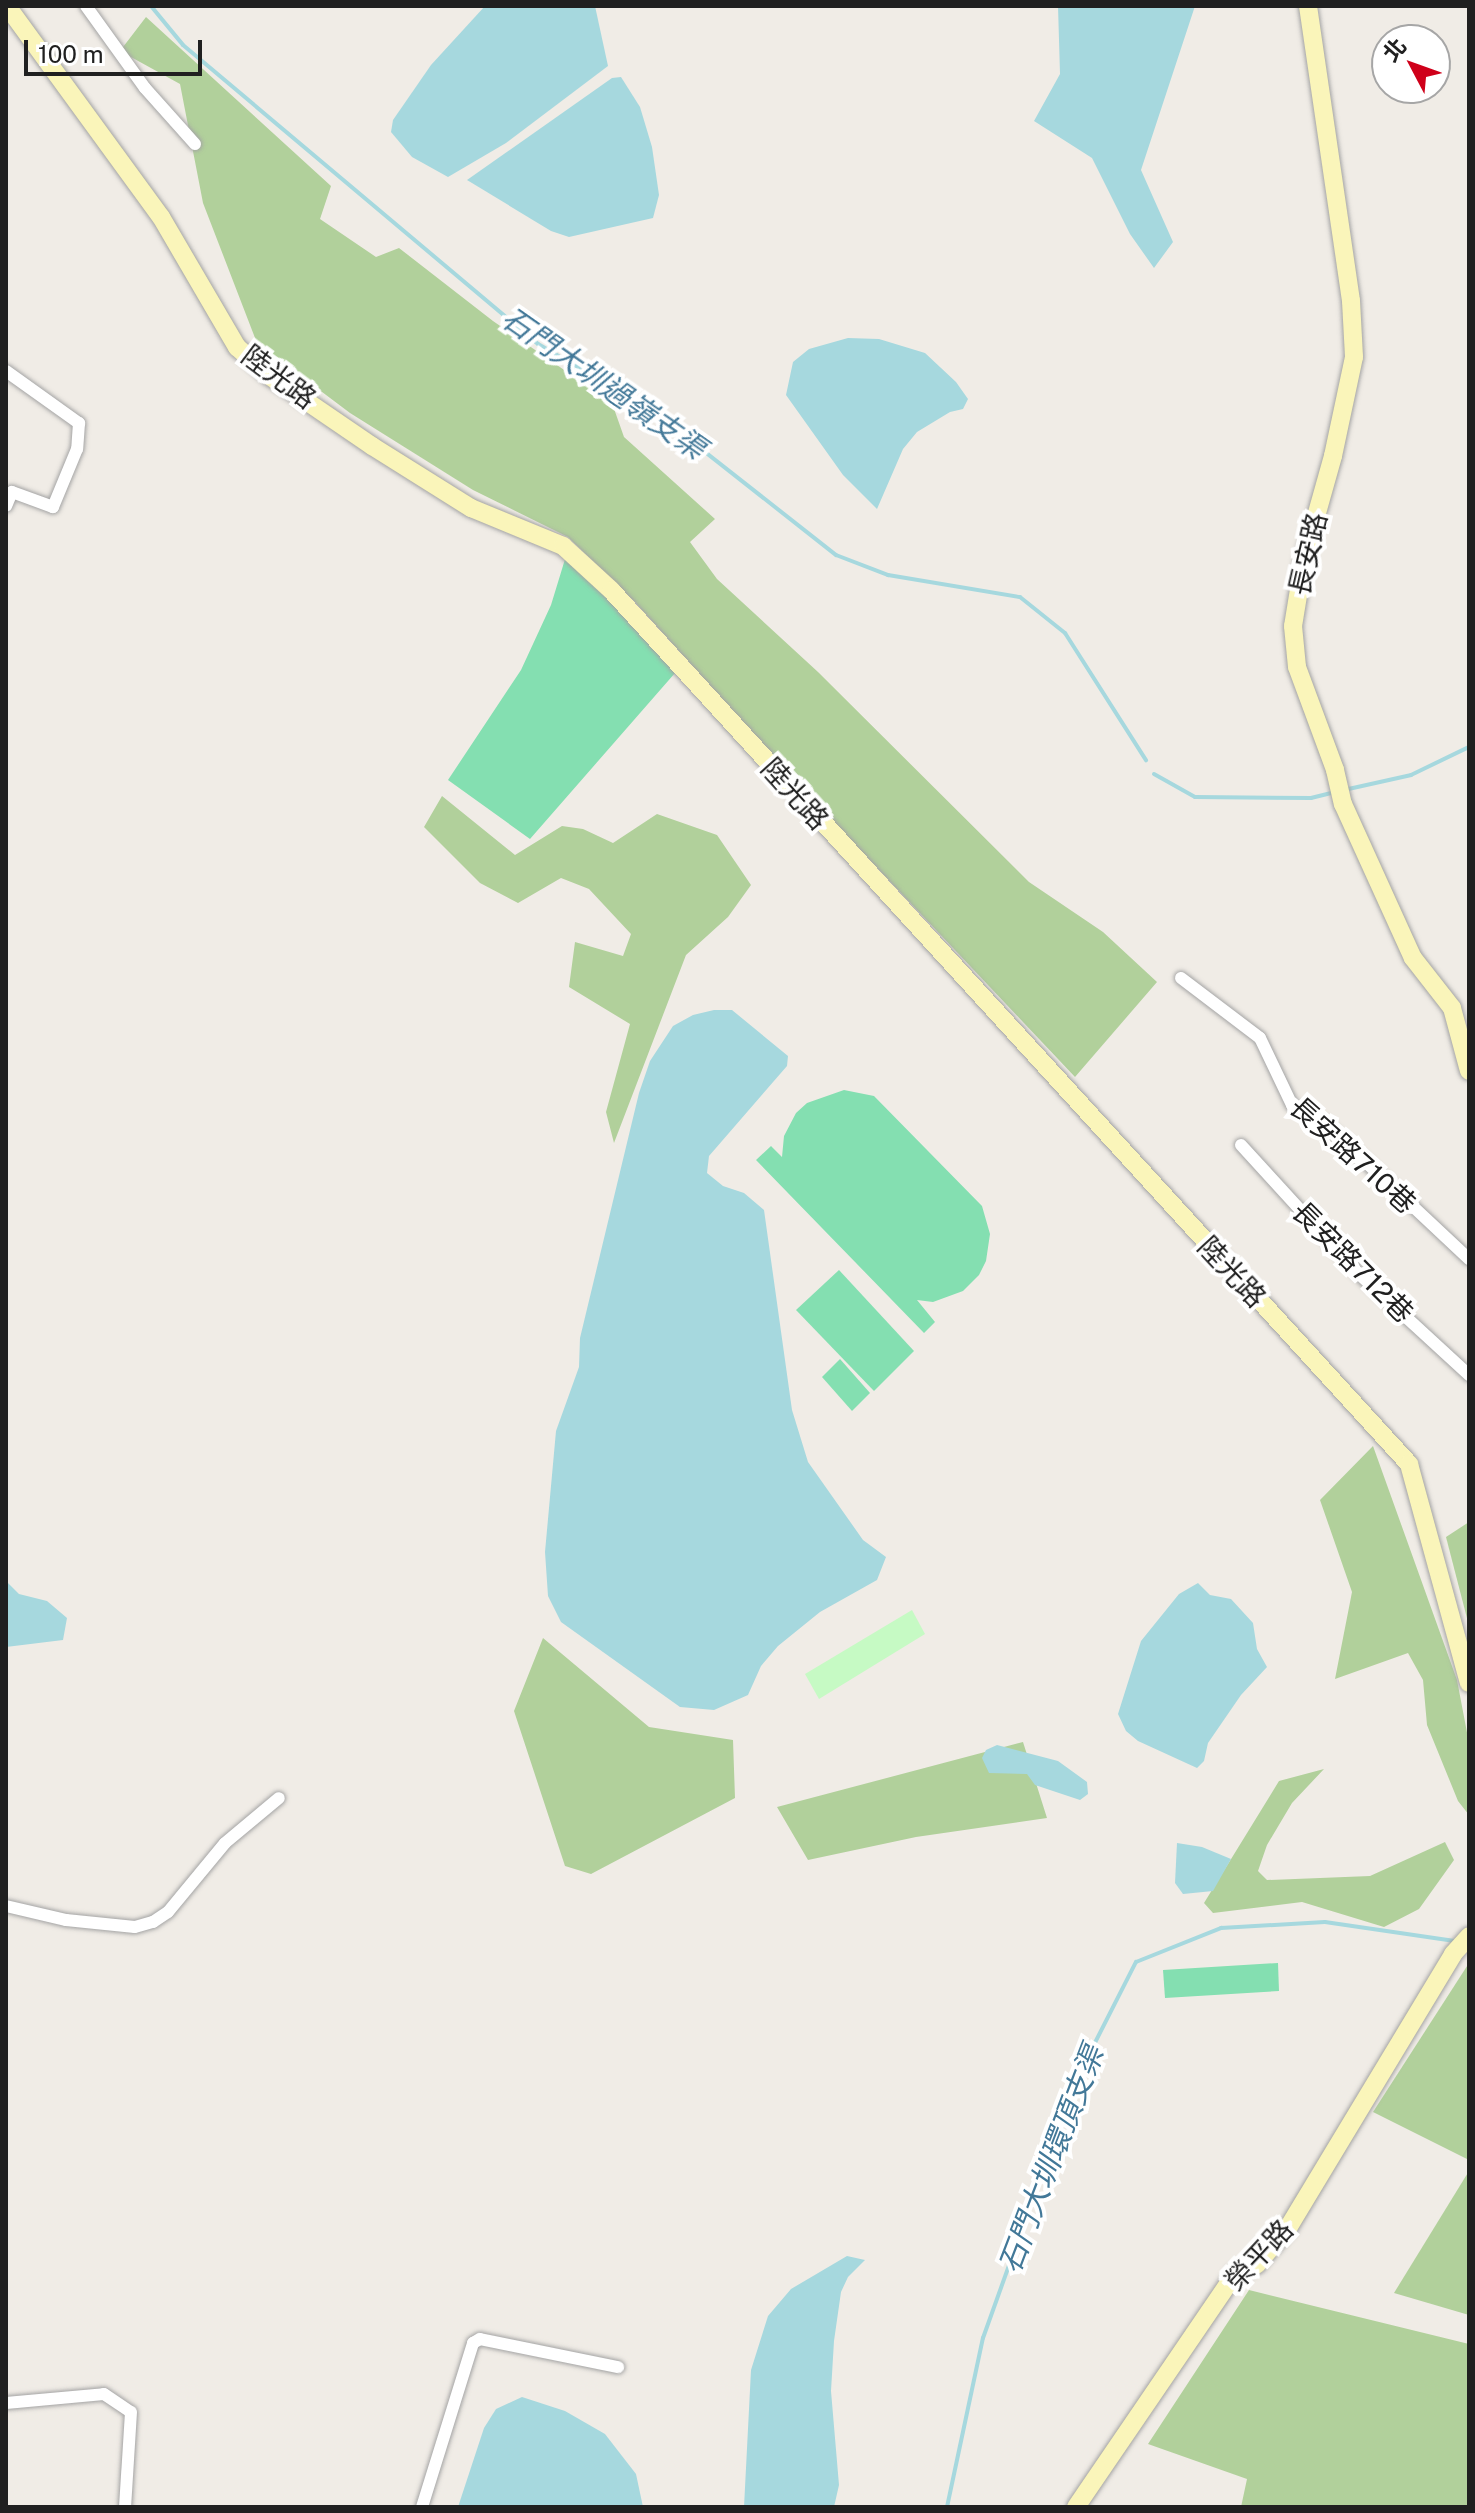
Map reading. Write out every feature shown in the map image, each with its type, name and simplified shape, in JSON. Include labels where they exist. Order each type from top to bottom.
[{"type":"street","name":"陸光路","points":[[7,6],[161,217],[237,347],[268,375],[471,508],[563,546],[611,590],[1409,1464],[1469,1683]]},
{"type":"street","points":[[86,6],[145,88],[195,144]]},
{"type":"street","name":"長安路","points":[[1308,6],[1351,301],[1354,357],[1333,456],[1304,559],[1293,626],[1297,667],[1337,775],[1343,804],[1413,958],[1452,1008],[1469,1071]]},
{"type":"street","points":[[6,371],[79,423],[77,449],[53,507],[12,492],[6,506]]},
{"type":"street","name":"長安路710巷","points":[[1181,978],[1260,1038],[1292,1105],[1324,1123],[1469,1259]]},
{"type":"street","name":"長安路712巷","points":[[1241,1145],[1358,1273],[1469,1375]]},
{"type":"street","points":[[6,1906],[66,1920],[135,1927],[153,1922],[168,1912],[225,1843],[279,1798]]},
{"type":"street","name":"榮平路","points":[[1076,2507],[1235,2274],[1257,2264],[1288,2228],[1469,1936]]},
{"type":"street","points":[[422,2507],[458,2380],[473,2343],[480,2339],[618,2367]]},
{"type":"street","points":[[6,2403],[104,2394],[131,2412],[125,2507]]},
{"type":"green space","points":[[146,17],[331,186],[320,219],[376,257],[399,248],[493,321],[612,403],[624,437],[715,519],[690,542],[717,579],[818,672],[1029,882],[1103,932],[1157,982],[1075,1077],[814,801],[635,602],[568,537],[473,490],[350,413],[257,343],[203,203],[180,84],[120,51]]},
{"type":"green space","points":[[566,556],[605,593],[675,673],[530,839],[448,780],[521,670],[551,605]]},
{"type":"green space","points":[[442,796],[515,855],[562,826],[583,829],[613,843],[657,814],[717,835],[751,885],[728,917],[686,955],[614,1143],[606,1112],[630,1024],[569,987],[575,942],[623,956],[631,934],[589,889],[561,878],[518,903],[480,883],[424,827]]},
{"type":"green space","points":[[844,1090],[874,1096],[982,1206],[990,1234],[986,1261],[979,1275],[963,1291],[933,1302],[917,1300],[935,1322],[924,1333],[756,1160],[771,1146],[782,1157],[784,1136],[796,1113],[807,1103]]},
{"type":"green space","points":[[839,1270],[914,1351],[874,1391],[796,1310]]},
{"type":"green space","points":[[840,1359],[870,1393],[852,1411],[822,1377]]},
{"type":"green space","points":[[1373,1446],[1457,1680],[1469,1743],[1469,1815],[1458,1801],[1427,1725],[1423,1680],[1408,1653],[1335,1679],[1352,1592],[1320,1500]]},
{"type":"green space","points":[[1469,1522],[1469,1626],[1446,1537]]},
{"type":"green space","points":[[912,1610],[925,1634],[819,1699],[805,1674]]},
{"type":"green space","points":[[543,1638],[649,1727],[733,1740],[735,1798],[591,1874],[565,1866],[514,1711]]},
{"type":"green space","points":[[1023,1742],[1047,1818],[916,1837],[808,1860],[777,1807]]},
{"type":"green space","points":[[1324,1769],[1292,1803],[1267,1845],[1258,1871],[1267,1880],[1370,1876],[1445,1842],[1454,1860],[1419,1909],[1384,1927],[1302,1902],[1213,1913],[1204,1903],[1279,1781]]},
{"type":"green space","points":[[1278,1963],[1279,1991],[1165,1998],[1163,1970]]},
{"type":"green space","points":[[1469,1963],[1469,2160],[1373,2112]]},
{"type":"green space","points":[[1469,2171],[1469,2315],[1394,2293]]},
{"type":"green space","points":[[1249,2290],[1469,2344],[1469,2507],[1241,2507],[1247,2479],[1148,2444]]},
{"type":"water","points":[[485,6],[595,6],[608,66],[506,143],[448,177],[412,157],[391,132],[393,120],[431,65]]},
{"type":"water","points":[[1058,6],[1195,6],[1141,170],[1173,242],[1154,268],[1130,234],[1092,158],[1034,121],[1060,74]]},
{"type":"water","points":[[621,77],[640,107],[652,147],[659,195],[653,218],[569,237],[551,231],[467,180],[612,78]]},
{"type":"water","points":[[848,338],[879,339],[925,353],[956,382],[968,399],[963,409],[950,412],[917,432],[903,449],[877,509],[843,475],[786,395],[793,362],[809,349]]},
{"type":"water","points":[[732,1010],[788,1056],[787,1066],[709,1156],[707,1173],[723,1186],[744,1193],[764,1210],[792,1410],[808,1462],[863,1540],[886,1557],[877,1580],[820,1612],[778,1646],[761,1666],[748,1695],[714,1710],[680,1707],[561,1622],[548,1596],[545,1552],[556,1431],[579,1367],[580,1338],[639,1093],[650,1061],[673,1026],[693,1015]]},
{"type":"water","points":[[6,1581],[19,1594],[47,1601],[67,1618],[63,1640],[6,1647]]},
{"type":"water","points":[[1198,1583],[1210,1595],[1231,1599],[1253,1623],[1257,1649],[1267,1667],[1241,1695],[1208,1743],[1204,1761],[1197,1768],[1138,1741],[1126,1731],[1118,1714],[1141,1641],[1179,1594]]},
{"type":"water","points":[[997,1745],[1058,1761],[1087,1782],[1088,1794],[1080,1800],[1035,1785],[1027,1774],[989,1773],[982,1758],[986,1750]]},
{"type":"water","points":[[1177,1843],[1202,1847],[1231,1859],[1213,1891],[1183,1894],[1175,1883]]},
{"type":"water","points":[[847,2256],[865,2260],[848,2277],[841,2292],[834,2341],[831,2391],[839,2485],[834,2507],[744,2507],[751,2370],[768,2316],[791,2289]]},
{"type":"water","points":[[522,2397],[565,2411],[605,2434],[636,2474],[643,2507],[458,2507],[484,2428],[496,2409]]},
{"type":"waterway","name":"石門大圳過嶺支渠","points":[[151,6],[183,45],[538,344],[653,411],[836,555],[888,575],[1020,597],[1065,633],[1146,760]]},
{"type":"waterway","name":"石門大圳過嶺支渠","points":[[1344,790],[1411,775],[1469,747]]},
{"type":"waterway","name":"石門大圳過嶺支渠","points":[[1154,774],[1195,797],[1311,798],[1335,792]]},
{"type":"waterway","name":"石門大圳環頂支渠","points":[[947,2507],[983,2338],[1074,2084],[1136,1962],[1221,1928],[1325,1922],[1455,1941]]}]
